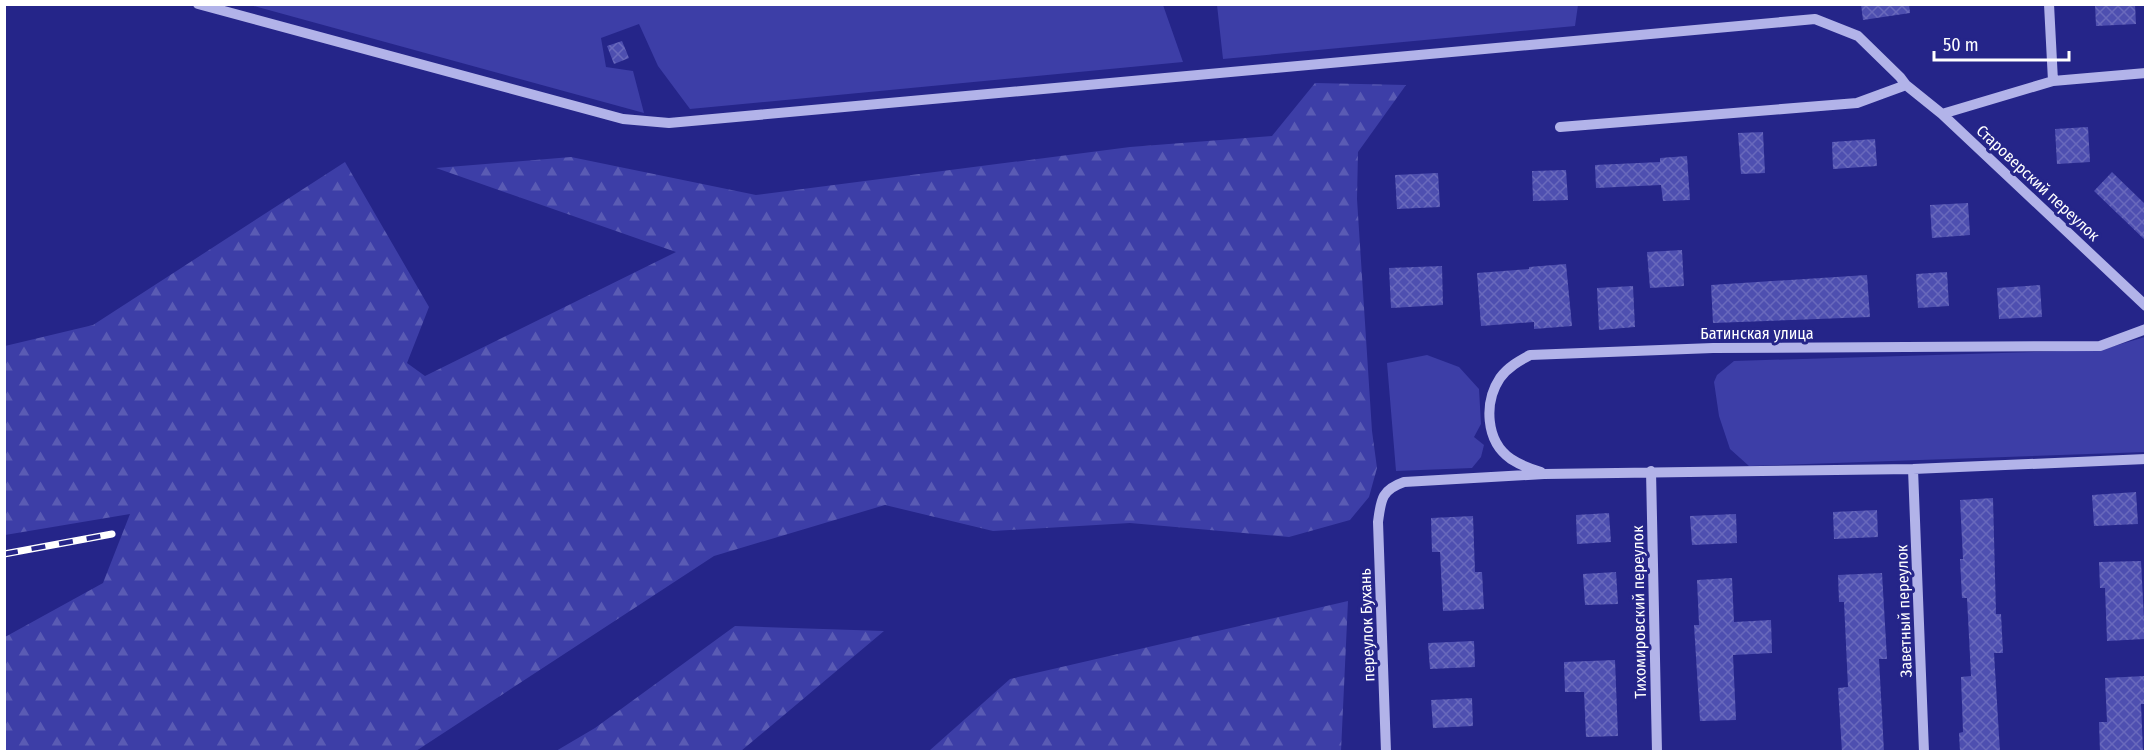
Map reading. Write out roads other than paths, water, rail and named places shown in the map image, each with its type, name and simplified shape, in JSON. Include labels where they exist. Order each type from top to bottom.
[{"type":"street","name":"Староверский переулок","points":[[198,4],[622,119],[662,123],[1815,19],[1858,36],[1900,77],[1906,86],[1942,114],[2145,306]]},
{"type":"street","points":[[2049,4],[2053,81]]},
{"type":"street","points":[[1942,114],[2053,81],[2145,73]]},
{"type":"street","points":[[1560,127],[1857,103],[1906,86]]},
{"type":"street","name":"Батинская улица","points":[[1544,474],[1509,458],[1498,445],[1491,428],[1489,410],[1493,392],[1501,376],[1514,364],[1530,355],[1713,348],[2100,346],[2145,329]]},
{"type":"street","name":"Батинская улица","points":[[1381,497],[1392,486],[1404,482],[1544,474],[1913,469],[2145,459]]},
{"type":"street","name":"Заветный переулок","points":[[1913,469],[1924,752]]},
{"type":"street","name":"Тихомировский переулок","points":[[1651,471],[1657,752]]},
{"type":"street","name":"переулок Бухань","points":[[1381,497],[1378,522],[1386,752]]},
{"type":"railway","points":[[4,554],[112,534]]}]
